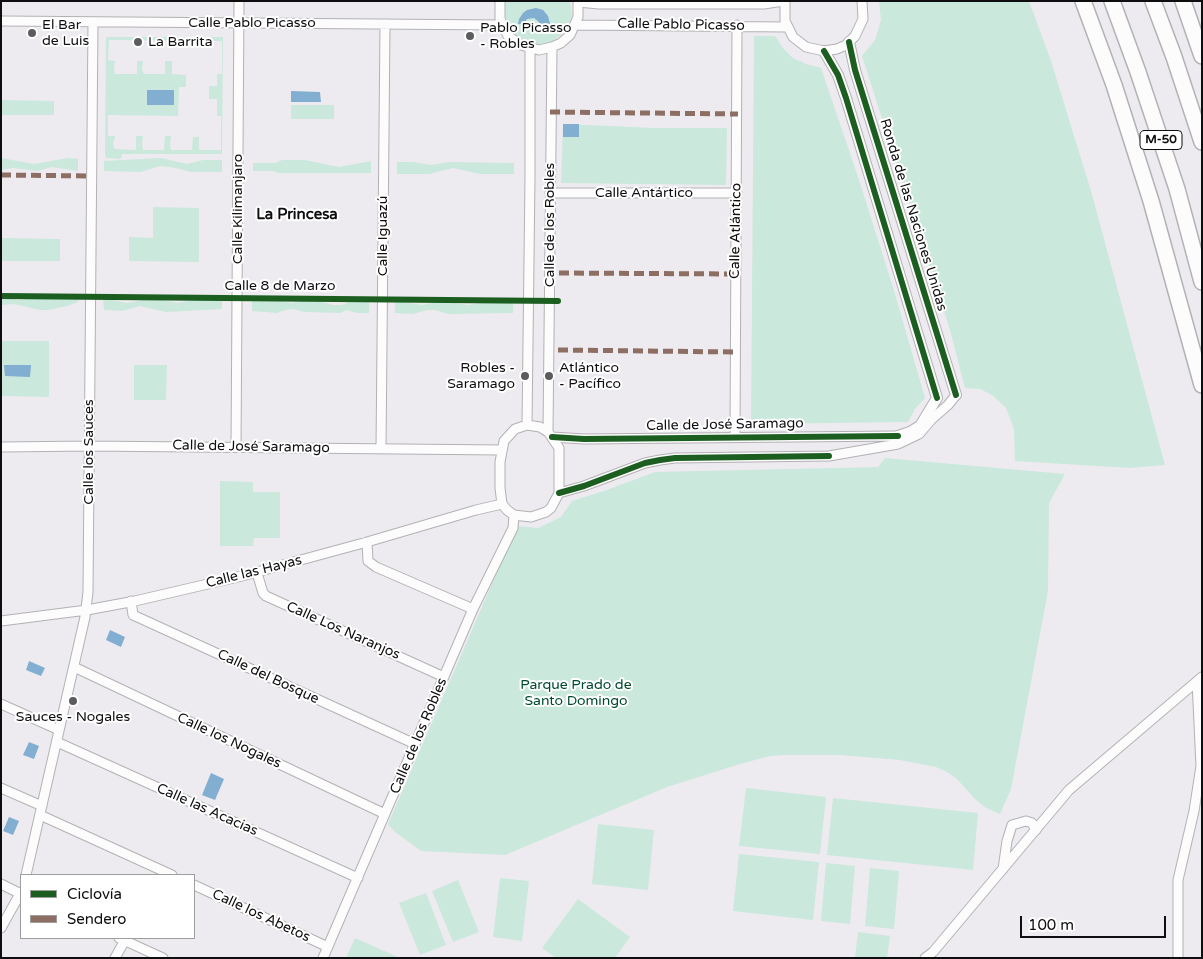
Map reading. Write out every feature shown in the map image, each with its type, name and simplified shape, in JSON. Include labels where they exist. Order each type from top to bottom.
[{"type":"highway","points":[[1083,1],[1114,85],[1151,201],[1202,385]]},
{"type":"highway","name":"M-50","points":[[1112,1],[1177,189],[1202,282]]},
{"type":"highway","name":"M-50","points":[[1153,1],[1202,142]]},
{"type":"highway","points":[[1183,1],[1202,56]]},
{"type":"street","name":"Calle Kilimanjaro","points":[[236,447],[239,1]]},
{"type":"street","points":[[500,1],[499,14],[502,25],[514,41],[530,49],[539,50],[561,43],[570,35],[578,17],[578,1]]},
{"type":"street","name":"Calle Pablo Picasso","points":[[578,1],[599,4],[764,4],[784,1]]},
{"type":"street","points":[[784,1],[784,16],[787,27],[799,42],[806,47],[824,51],[837,49],[855,36],[863,19],[862,1]]},
{"type":"street","name":"Calle Pablo Picasso","points":[[1,21],[502,25]]},
{"type":"street","name":"Calle los Sauces","points":[[26,874],[87,610],[93,22]]},
{"type":"street","name":"Calle Iguazú","points":[[382,449],[385,24]]},
{"type":"street","name":"Calle Pablo Picasso","points":[[576,25],[737,25],[787,27]]},
{"type":"street","name":"Calle Atlántico","points":[[735,437],[737,25]]},
{"type":"street","name":"Ronda de las Naciones Unidas","points":[[849,42],[858,79],[956,394]]},
{"type":"street","name":"Calle de los Robles","points":[[550,434],[552,47]]},
{"type":"street","name":"Calle de los Robles","points":[[527,425],[530,49]]},
{"type":"street","points":[[824,51],[838,75],[846,98],[938,398],[920,426],[898,436]]},
{"type":"street","name":"Calle Antártico","points":[[550,193],[737,193]]},
{"type":"street","points":[[559,493],[584,486],[645,463],[660,460],[675,458],[829,456],[898,444],[919,434],[948,405],[956,394]]},
{"type":"street","points":[[527,425],[540,427],[550,434],[559,448],[559,493],[551,508],[546,512],[531,517],[514,515],[502,504],[500,488],[502,450],[508,435],[516,429],[527,425]]},
{"type":"street","name":"Calle de José Saramago","points":[[550,434],[584,439],[898,436]]},
{"type":"street","name":"Calle de José Saramago","points":[[1,447],[89,446],[502,450]]},
{"type":"street","name":"Calle las Hayas","points":[[1,621],[87,610],[257,573],[502,504]]},
{"type":"street","name":"Calle de los Robles","points":[[323,958],[473,609],[513,528],[514,515]]},
{"type":"street","points":[[367,542],[368,561],[376,567],[473,609]]},
{"type":"street","name":"Calle Los Naranjos","points":[[257,573],[263,593],[266,596],[444,677]]},
{"type":"street","name":"Calle del Bosque","points":[[131,601],[133,615],[415,744]]},
{"type":"street","name":"Calle los Nogales","points":[[74,667],[385,814]]},
{"type":"street","points":[[925,958],[933,952],[1069,790],[1199,679]]},
{"type":"street","points":[[1178,958],[1178,880],[1194,811],[1201,766],[1199,679]]},
{"type":"street","points":[[1,704],[59,730]]},
{"type":"street","name":"Calle las Acacias","points":[[57,742],[358,878]]},
{"type":"street","points":[[1,788],[170,874]]},
{"type":"street","points":[[1003,869],[1007,841],[1012,825],[1026,821],[1032,823],[1036,830]]},
{"type":"street","points":[[1,884],[20,893]]},
{"type":"street","name":"Calle los Abetos","points":[[195,885],[328,947]]},
{"type":"street","points":[[1,928],[20,895]]},
{"type":"street","points":[[115,958],[122,939],[163,958]]},
{"type":"green space","points":[[506,1],[570,1],[572,15],[568,26],[561,35],[551,42],[529,43],[520,39],[512,32],[507,23]]},
{"type":"green space","points":[[879,1],[1029,1],[1051,61],[1091,191],[1165,465],[1130,468],[1015,461],[1014,429],[1006,408],[992,395],[980,389],[965,388],[950,330],[862,56],[875,40],[881,20]]},
{"type":"green space","points":[[754,36],[775,36],[793,58],[821,68],[893,287],[925,398],[915,409],[908,422],[751,424]]},
{"type":"green space","points":[[106,37],[223,37],[222,154],[122,154],[121,159],[106,158]],"holes":[[[109,40],[222,41],[222,74],[217,74],[217,86],[209,86],[209,99],[217,99],[217,116],[221,116],[221,150],[199,150],[199,137],[193,137],[192,150],[171,150],[171,136],[165,136],[164,150],[143,150],[143,136],[136,136],[136,150],[115,149],[113,144],[115,136],[108,136],[108,115],[178,116],[179,87],[186,87],[186,75],[172,74],[172,61],[165,61],[165,74],[144,74],[142,69],[143,61],[137,61],[137,74],[115,74],[115,61],[108,60]]]},
{"type":"green space","points":[[1,100],[54,101],[54,115],[1,115]]},
{"type":"green space","points":[[291,105],[334,105],[334,119],[291,119]]},
{"type":"green space","points":[[563,124],[654,128],[727,128],[726,185],[561,183]]},
{"type":"green space","points":[[1,158],[34,164],[68,158],[78,159],[78,171],[52,167],[37,171],[13,168],[1,170]]},
{"type":"green space","points":[[161,158],[187,164],[203,160],[222,160],[222,172],[190,172],[160,166],[141,172],[104,171],[104,161]]},
{"type":"green space","points":[[282,160],[305,160],[339,167],[371,161],[371,173],[277,173],[274,171],[253,171],[253,163],[275,163]]},
{"type":"green space","points":[[397,162],[431,165],[449,162],[514,163],[514,174],[480,174],[453,168],[429,174],[397,174]]},
{"type":"green space","points":[[153,207],[199,208],[199,262],[129,261],[129,237],[153,238]]},
{"type":"green space","points":[[1,238],[60,239],[60,261],[1,261]]},
{"type":"green space","points":[[7,297],[18,300],[78,298],[78,302],[48,310],[40,310],[14,304],[1,305],[1,298]]},
{"type":"green space","points":[[103,298],[127,303],[152,298],[178,303],[196,299],[222,299],[222,309],[166,312],[140,306],[122,311],[104,310]]},
{"type":"green space","points":[[252,299],[292,303],[319,301],[333,305],[342,305],[354,300],[369,301],[369,313],[357,313],[346,310],[340,313],[304,312],[293,309],[277,313],[252,311]]},
{"type":"green space","points":[[395,301],[423,305],[438,301],[469,305],[490,301],[513,303],[513,313],[448,314],[427,310],[413,314],[395,313]]},
{"type":"green space","points":[[1,341],[49,341],[49,397],[1,396]]},
{"type":"green space","points":[[134,365],[167,365],[166,400],[134,400]]},
{"type":"green space","name":"Parque Prado de Santo Domingo","points":[[885,458],[1065,474],[1049,503],[1048,591],[1011,789],[1000,814],[986,808],[957,779],[936,767],[900,760],[840,755],[785,755],[770,756],[740,764],[667,787],[505,855],[421,851],[395,832],[388,824],[517,526],[538,528],[561,517],[572,501],[655,472],[878,467]]},
{"type":"green space","points":[[220,481],[253,482],[253,492],[280,492],[280,538],[254,538],[253,546],[220,546]]},
{"type":"green space","points":[[746,788],[826,797],[820,854],[739,846]]},
{"type":"green space","points":[[833,798],[978,813],[973,870],[827,855]]},
{"type":"green space","points":[[598,824],[654,830],[648,890],[592,884]]},
{"type":"green space","points":[[739,854],[819,862],[813,920],[733,911]]},
{"type":"green space","points":[[826,863],[855,866],[850,924],[821,921]]},
{"type":"green space","points":[[870,868],[899,871],[894,929],[865,926]]},
{"type":"green space","points":[[500,878],[529,881],[522,941],[493,937]]},
{"type":"green space","points":[[458,880],[479,932],[453,942],[432,891]]},
{"type":"green space","points":[[426,893],[446,945],[420,955],[399,903]]},
{"type":"green space","points":[[578,899],[630,937],[615,958],[556,958],[542,948]]},
{"type":"green space","points":[[858,932],[890,936],[887,958],[855,958]]},
{"type":"green space","points":[[355,938],[400,958],[346,958]]},
{"type":"water","points":[[536,8],[543,10],[548,16],[550,24],[548,30],[540,28],[539,22],[534,18],[527,19],[524,24],[518,24],[523,13]]},
{"type":"water","points":[[147,90],[174,90],[174,105],[147,105]]},
{"type":"water","points":[[291,91],[320,92],[321,102],[291,102]]},
{"type":"water","points":[[563,124],[579,124],[579,137],[563,137]]},
{"type":"water","points":[[4,365],[31,365],[30,377],[5,376]]},
{"type":"water","points":[[110,630],[125,637],[121,647],[106,640]]},
{"type":"water","points":[[29,661],[45,668],[41,676],[26,670]]},
{"type":"water","points":[[29,742],[39,746],[34,759],[23,755]]},
{"type":"water","points":[[211,773],[224,779],[215,800],[202,795]]},
{"type":"water","points":[[9,817],[19,821],[13,835],[3,831]]},
{"type":"marked path","points":[[550,112],[738,114]]},
{"type":"marked path","points":[[1,175],[91,176]]},
{"type":"marked path","points":[[559,273],[736,274]]},
{"type":"marked path","points":[[558,350],[735,352]]},
{"type":"cycle path","points":[[849,42],[855,70],[956,395]]},
{"type":"cycle path","points":[[824,51],[838,75],[846,98],[937,398]]},
{"type":"cycle path","name":"Calle 8 de Marzo","points":[[1,296],[558,301]]},
{"type":"cycle path","points":[[552,437],[584,439],[898,436]]},
{"type":"cycle path","points":[[559,493],[584,486],[645,463],[660,460],[675,458],[829,456]]},
{"type":"place","name":"El Bar de Luis","points":[[32,33]]},
{"type":"place","name":"Pablo Picasso - Robles","points":[[470,36]]},
{"type":"place","name":"La Barrita","points":[[138,42]]},
{"type":"place","name":"Robles - Saramago","points":[[525,376]]},
{"type":"place","name":"Atlántico - Pacífico","points":[[549,376]]},
{"type":"place","name":"Sauces - Nogales","points":[[73,701]]},
{"type":"district","name":"La Princesa","points":[[297,215]]}]
